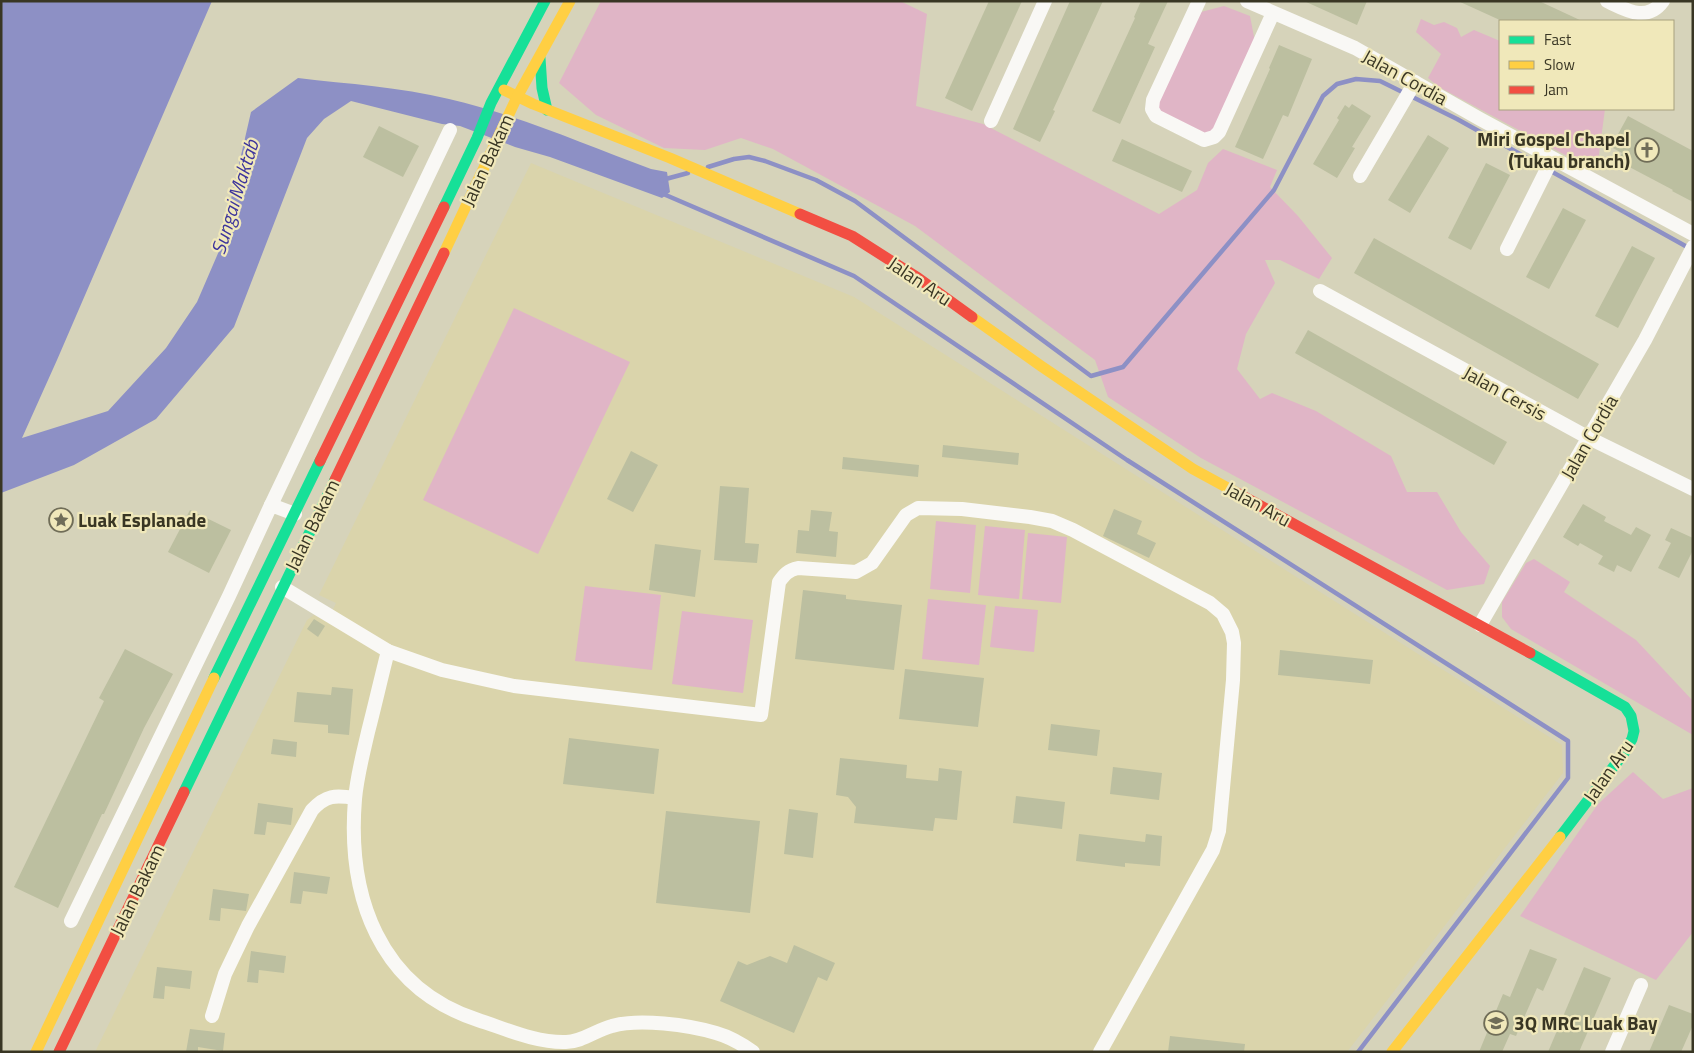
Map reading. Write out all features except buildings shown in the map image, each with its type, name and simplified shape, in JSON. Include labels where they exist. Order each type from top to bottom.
[{"type":"main road","name":"Jalan Bakam","points":[[36,1052],[250,605],[477,138],[491,103],[545,1]]},
{"type":"main road","name":"Jalan Bakam","points":[[59,1052],[282,587],[365,419],[515,100],[570,1]]},
{"type":"main road","points":[[540,58],[542,88],[548,110]]},
{"type":"main road","name":"Jalan Aru","points":[[499,88],[515,100],[548,110],[670,158],[852,236],[918,278],[1041,366],[1193,469],[1480,624],[1625,707],[1634,722],[1635,731],[1632,742],[1613,769],[1392,1052]]},
{"type":"main road","points":[[282,540],[283,552],[278,576],[282,587]]},
{"type":"street","points":[[991,121],[1045,1]]},
{"type":"street","points":[[1199,1],[1153,100],[1152,109],[1156,116],[1204,140],[1214,137],[1219,132],[1273,13]]},
{"type":"street","name":"Jalan Cordia","points":[[1247,1],[1355,48],[1410,90],[1693,234]]},
{"type":"street","points":[[1607,1],[1628,12],[1642,14],[1655,10],[1663,1]]},
{"type":"street","points":[[1360,176],[1410,90]]},
{"type":"street","points":[[71,921],[229,596],[450,130]]},
{"type":"street","points":[[1507,249],[1551,161]]},
{"type":"street","name":"Jalan Cordia","points":[[1480,624],[1645,340],[1690,253]]},
{"type":"street","name":"Jalan Cersis","points":[[1320,291],[1589,438],[1693,489]]},
{"type":"street","points":[[271,505],[295,514]]},
{"type":"street","points":[[282,587],[388,652],[442,670],[514,686],[761,715],[779,582],[785,574],[790,570],[798,568],[861,571],[872,563],[906,516],[918,508],[962,509],[1052,521],[1073,530],[1210,603],[1223,614],[1232,632],[1234,643],[1233,680],[1219,831],[1213,850],[1100,1052]]},
{"type":"street","points":[[229,596],[250,605]]},
{"type":"street","points":[[388,652],[362,755],[355,798],[353,838],[362,899],[378,938],[397,968],[423,993],[457,1014],[535,1039],[550,1042],[568,1042],[579,1040],[610,1026],[649,1022],[716,1033],[737,1042],[753,1052]]},
{"type":"street","points":[[212,1016],[225,974],[244,934],[312,810],[335,795],[355,798]]},
{"type":"street","points":[[1612,1052],[1641,985]]},
{"type":"shaded area","points":[[601,1],[900,1],[927,14],[916,106],[983,124],[1159,214],[1197,190],[1208,163],[1223,149],[1277,170],[1270,187],[1298,216],[1332,258],[1319,279],[1280,260],[1265,260],[1275,283],[1246,334],[1237,369],[1260,399],[1272,393],[1316,411],[1391,456],[1407,492],[1437,492],[1461,532],[1490,566],[1484,584],[1447,590],[1201,458],[1108,397],[1095,360],[915,226],[773,149],[741,138],[705,150],[664,148],[596,115],[559,83]]},
{"type":"shaded area","points":[[1224,6],[1250,16],[1255,42],[1218,127],[1206,135],[1159,114],[1158,100],[1201,12]]},
{"type":"shaded area","points":[[1421,19],[1434,25],[1444,22],[1457,28],[1461,37],[1474,30],[1499,41],[1499,110],[1605,110],[1598,162],[1591,169],[1439,87],[1428,78],[1441,54],[1416,32]]},
{"type":"shaded area","points":[[531,163],[854,297],[1562,745],[1563,773],[1347,1052],[95,1052],[307,620],[314,615],[327,622],[336,603],[319,595]]},
{"type":"shaded area","points":[[514,308],[630,362],[538,554],[423,500]]},
{"type":"shaded area","points":[[936,521],[976,525],[970,593],[930,589]]},
{"type":"shaded area","points":[[985,526],[1025,530],[1019,599],[978,595]]},
{"type":"shaded area","points":[[1028,533],[1067,537],[1061,603],[1022,599]]},
{"type":"shaded area","points":[[1534,559],[1570,582],[1564,592],[1636,640],[1693,701],[1693,735],[1511,629],[1502,617],[1502,602],[1526,563]]},
{"type":"shaded area","points":[[585,586],[661,595],[652,670],[575,661]]},
{"type":"shaded area","points":[[928,599],[986,605],[979,665],[922,659]]},
{"type":"shaded area","points":[[995,606],[1038,610],[1034,652],[990,647]]},
{"type":"shaded area","points":[[682,611],[753,620],[743,693],[672,684]]},
{"type":"shaded area","points":[[1633,772],[1663,799],[1693,788],[1693,932],[1656,980],[1520,916],[1598,804]]},
{"type":"water","name":"Sungai Maktab","points":[[1,1],[212,1],[22,438],[108,411],[166,348],[197,302],[219,251],[251,112],[298,78],[412,91],[500,113],[651,169],[667,172],[670,192],[662,198],[460,126],[442,124],[351,101],[324,119],[307,138],[234,327],[156,419],[74,465],[1,493]]},
{"type":"waterway","points":[[708,167],[734,159],[749,157],[816,180],[855,201],[1091,376],[1123,367],[1274,190],[1323,96],[1337,84],[1356,79],[1380,81],[1457,119],[1689,248]]},
{"type":"waterway","points":[[662,180],[688,173]]},
{"type":"waterway","points":[[661,193],[854,276],[1127,460],[1568,741],[1568,778],[1358,1052]]},
{"type":"traffic: fast","points":[[444,207],[477,138],[491,103],[545,1]]},
{"type":"traffic: fast","points":[[540,58],[542,88],[547,110]]},
{"type":"traffic: fast","points":[[214,678],[320,461]]},
{"type":"traffic: fast","points":[[184,792],[335,480]]},
{"type":"traffic: fast","points":[[1530,653],[1625,707],[1631,716],[1634,731],[1624,753],[1560,837]]},
{"type":"traffic: slow","points":[[444,253],[517,97],[570,1]]},
{"type":"traffic: slow","points":[[504,90],[533,104],[670,158],[800,214]]},
{"type":"traffic: slow","points":[[972,317],[1193,469],[1237,493]]},
{"type":"traffic: slow","points":[[36,1052],[214,678]]},
{"type":"traffic: slow","points":[[1392,1052],[1560,837]]},
{"type":"traffic: jam","points":[[320,461],[444,207]]},
{"type":"traffic: jam","points":[[800,214],[852,236],[918,278],[972,317]]},
{"type":"traffic: jam","points":[[335,480],[444,253]]},
{"type":"traffic: jam","points":[[1237,493],[1530,653]]},
{"type":"traffic: jam","points":[[59,1052],[184,792]]},
{"type":"place","name":"Miri Gospel Chapel (Tukau branch)","points":[[1647,150]]},
{"type":"place","name":"Luak Esplanade","points":[[61,520]]},
{"type":"place","name":"3Q MRC Luak Bay","points":[[1496,1023]]}]
